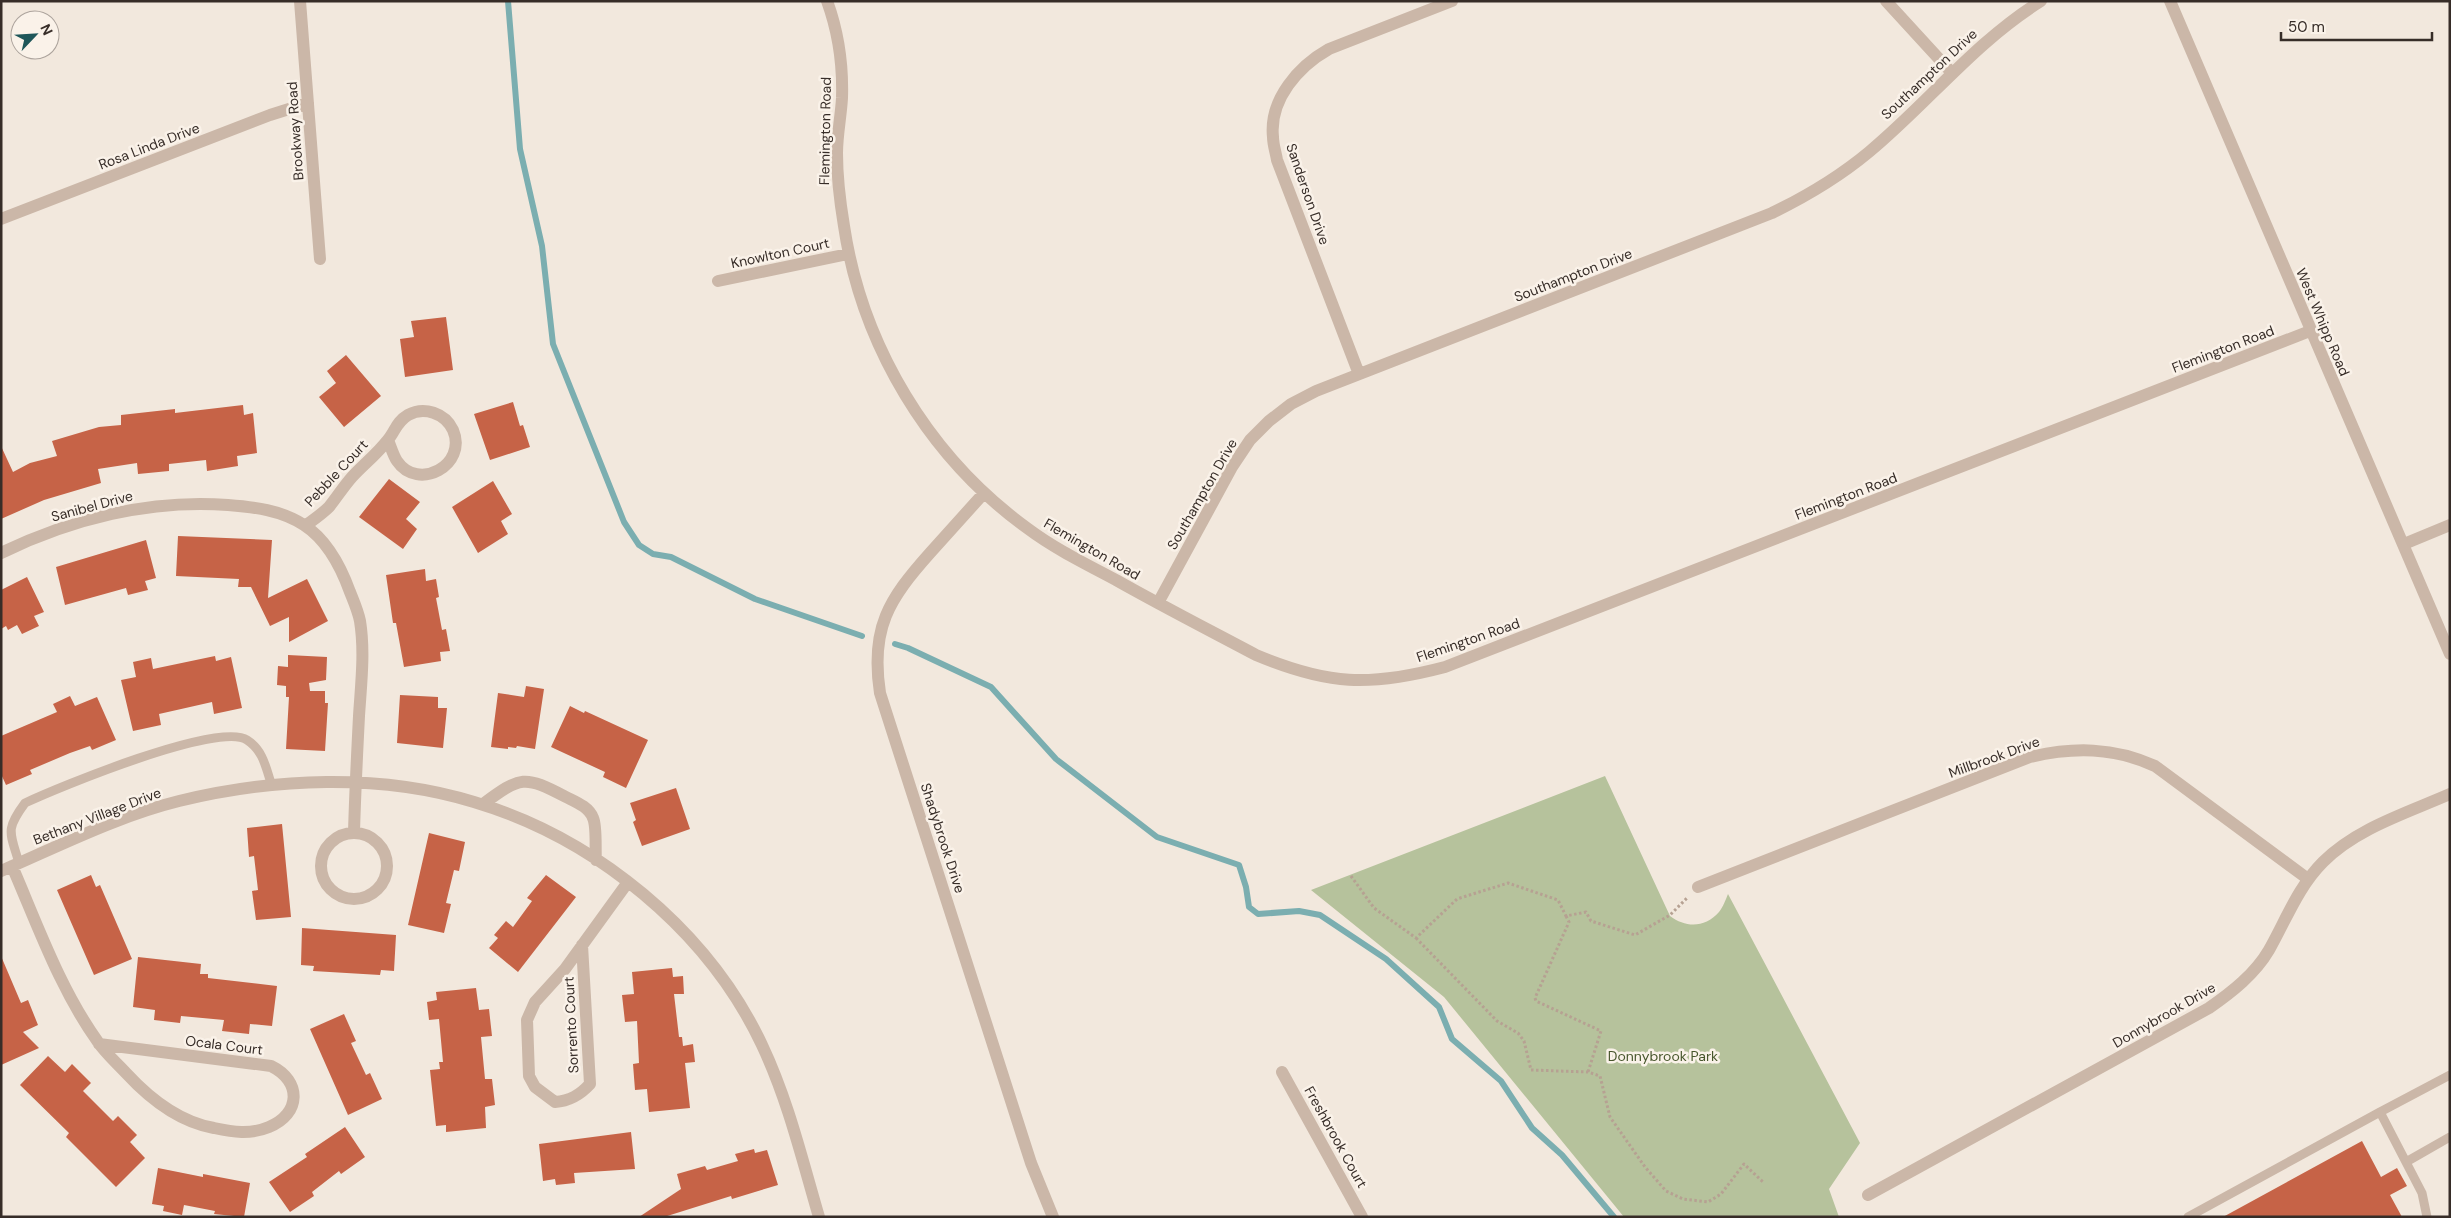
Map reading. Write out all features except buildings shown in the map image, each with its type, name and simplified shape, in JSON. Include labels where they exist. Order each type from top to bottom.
[{"type":"street","name":"Brookway Road","points":[[300,1],[320,259]]},
{"type":"street","name":"Flemington Road","points":[[827,1],[840,54],[842,96],[837,152],[838,186],[848,254],[862,304],[891,372],[925,426],[968,479],[1027,528],[1058,549],[1256,655],[1286,668],[1344,680],[1378,680],[1412,676],[1444,667],[2310,331]]},
{"type":"street","name":"Sanderson Drive","points":[[1359,374],[1278,160],[1272,136],[1275,116],[1289,83],[1314,57],[1328,49],[1452,1]]},
{"type":"street","points":[[1886,1],[1952,73]]},
{"type":"street","name":"Southampton Drive","points":[[1158,603],[1232,467],[1250,440],[1269,421],[1291,404],[1316,391],[1737,227],[1807,196],[1839,176],[1870,152],[1991,37],[2041,1]]},
{"type":"street","name":"West Whipp Road","points":[[2170,1],[2450,654]]},
{"type":"street","name":"Rosa Linda Drive","points":[[1,219],[270,115],[308,103]]},
{"type":"street","name":"Knowlton Court","points":[[718,281],[848,254]]},
{"type":"street","name":"Pebble Court","points":[[305,526],[328,508],[352,478],[388,440],[394,427],[406,416],[422,411],[432,412],[443,418],[452,430],[456,442],[454,454],[448,465],[439,471],[423,476],[403,468],[396,460],[388,440]]},
{"type":"street","name":"Shadybrook Drive","points":[[984,493],[905,581],[891,602],[883,621],[877,645],[876,669],[880,693],[1031,1163],[1053,1217]]},
{"type":"street","name":"Sanibel Drive","points":[[1,553],[50,532],[120,511],[172,503],[244,506],[275,512],[305,526],[330,551],[345,578],[360,619],[363,662],[355,783],[354,833]]},
{"type":"street","points":[[2404,544],[2450,525]]},
{"type":"street","name":"Millbrook Drive","points":[[1698,886],[2030,757],[2057,751],[2083,749],[2117,752],[2136,757],[2155,766],[2308,879]]},
{"type":"street","points":[[483,804],[516,783],[537,782],[579,803],[590,812],[594,819],[596,860]]},
{"type":"street","name":"Bethany Village Drive","points":[[11,867],[126,818],[175,802],[217,792],[272,786],[355,783],[409,788],[483,804],[539,828],[596,860],[628,882],[662,911],[695,945],[722,980],[748,1019],[762,1045],[790,1116],[819,1217]]},
{"type":"street","name":"Donnybrook Drive","points":[[1868,1195],[2209,1008],[2231,992],[2251,973],[2268,952],[2308,879],[2342,846],[2364,832],[2450,794]]},
{"type":"street","points":[[354,833],[367,836],[378,843],[385,854],[387,866],[384,879],[377,890],[366,897],[354,899],[341,897],[330,889],[323,878],[321,866],[324,853],[331,842],[342,835],[354,833]]},
{"type":"street","name":"Ocala Court","points":[[11,867],[61,979],[80,1016],[99,1044],[149,1096],[172,1112],[197,1125],[238,1133],[254,1132],[270,1127],[284,1118],[293,1104],[294,1092],[289,1079],[281,1071],[271,1066],[99,1044]]},
{"type":"street","name":"Sorrento Court","points":[[582,945],[590,1084],[582,1094],[565,1102],[556,1102],[535,1087],[529,1076],[528,1020],[535,1002],[565,969],[582,945],[628,882]]},
{"type":"street","name":"Freshbrook Court","points":[[1282,1072],[1362,1217]]},
{"type":"lane","points":[[11,867],[9,832],[14,818],[25,802],[135,758],[228,736],[246,739],[261,751],[272,786]]},
{"type":"lane","points":[[2188,1217],[2450,1075]]},
{"type":"lane","points":[[2380,1112],[2422,1193],[2427,1217]]},
{"type":"lane","points":[[2406,1162],[2450,1137]]},
{"type":"path","points":[[1351,876],[1374,908],[1416,938],[1496,1021],[1518,1033],[1524,1041],[1531,1070],[1588,1072],[1600,1076],[1610,1117],[1645,1167],[1666,1191],[1683,1199],[1708,1202],[1721,1194],[1744,1164],[1763,1182]]},
{"type":"path","points":[[1416,938],[1457,899],[1508,883],[1558,900],[1570,922],[1535,998],[1536,1001],[1600,1031],[1588,1072]]},
{"type":"path","points":[[1566,916],[1586,912],[1591,922],[1635,935],[1670,914],[1698,886]]},
{"type":"green space","name":"Donnybrook Park","points":[[1605,776],[1670,916],[1682,923],[1689,924],[1708,921],[1719,912],[1728,894],[1860,1143],[1829,1189],[1839,1217],[1624,1217],[1444,997],[1311,890]]},
{"type":"waterway","points":[[508,1],[520,149],[542,246],[553,344],[624,522],[639,545],[653,554],[671,557],[755,599],[862,636]]},
{"type":"waterway","points":[[895,644],[908,648],[991,687],[1056,759],[1157,837],[1239,865],[1246,887],[1249,907],[1258,914],[1299,911],[1320,915],[1386,959],[1439,1007],[1452,1039],[1501,1081],[1532,1128],[1562,1155],[1614,1217]]}]
